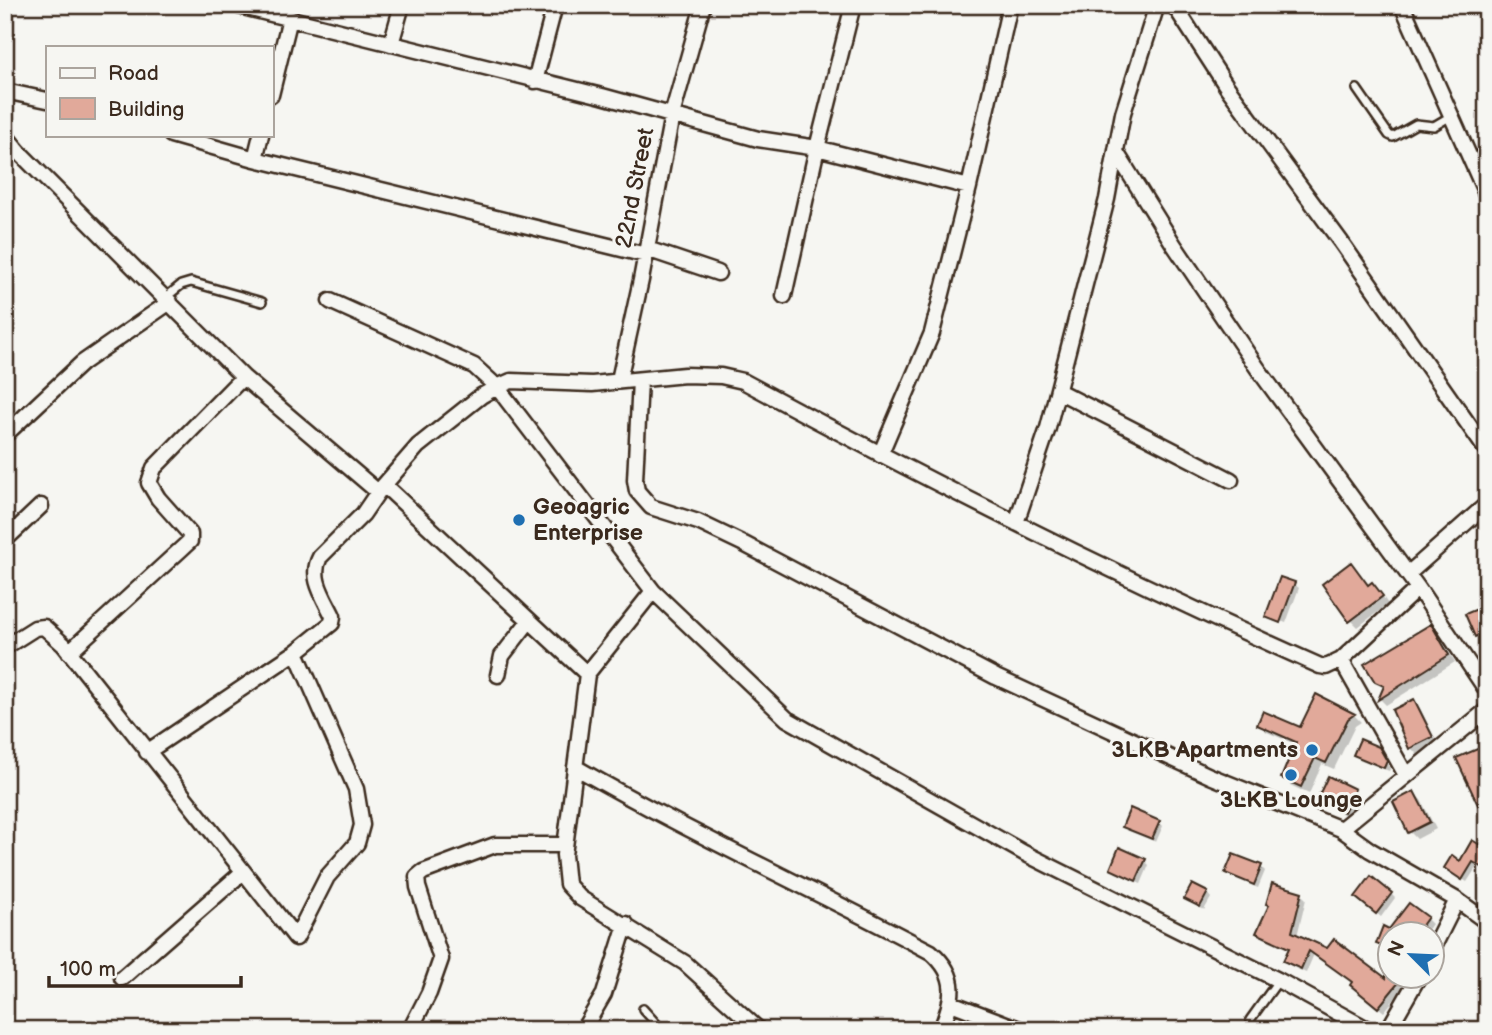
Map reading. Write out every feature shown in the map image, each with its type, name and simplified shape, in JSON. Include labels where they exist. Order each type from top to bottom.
[{"type":"street","points":[[391,44],[402,5]]},
{"type":"street","points":[[535,81],[555,5]]},
{"type":"street","name":"22nd Street","points":[[619,380],[672,116],[703,5]]},
{"type":"street","points":[[784,296],[853,5]]},
{"type":"street","points":[[880,455],[932,333],[969,187],[1010,5]]},
{"type":"street","points":[[1016,523],[1048,428],[1084,292],[1123,113],[1157,5]]},
{"type":"street","points":[[1174,5],[1227,87],[1341,242],[1487,452]]},
{"type":"street","points":[[1402,5],[1487,196]]},
{"type":"street","points":[[242,6],[758,139],[817,148],[969,187]]},
{"type":"street","points":[[273,87],[290,18]]},
{"type":"street","points":[[5,91],[46,100]]},
{"type":"street","points":[[5,135],[243,377],[381,488],[587,674]]},
{"type":"street","points":[[174,136],[255,159],[646,252],[718,273]]},
{"type":"street","points":[[255,159],[261,136]]},
{"type":"street","points":[[1116,152],[1174,245],[1258,369],[1418,588],[1487,691]]},
{"type":"street","points":[[5,435],[82,363],[167,300]]},
{"type":"street","points":[[330,301],[474,366],[497,387],[653,591],[787,719],[1024,853],[1278,980],[1369,1030]]},
{"type":"street","points":[[147,752],[296,652],[332,623],[333,616],[315,578],[320,557],[363,514],[381,488],[418,446],[481,396],[511,381],[583,384],[685,375],[743,381],[880,455],[1016,523],[1320,666],[1326,667],[1341,660],[1418,588]]},
{"type":"street","points":[[69,652],[190,541],[190,534],[158,498],[149,483],[154,468],[243,377]]},
{"type":"street","points":[[639,380],[636,491],[651,507],[698,522],[744,544],[996,677],[1210,776],[1341,829],[1370,850],[1457,900],[1487,922]]},
{"type":"street","points":[[1058,391],[1231,480]]},
{"type":"street","points":[[1408,575],[1487,504]]},
{"type":"street","points":[[5,540],[41,506]]},
{"type":"street","points":[[653,591],[587,674],[565,845],[567,884],[580,898],[626,924],[685,963],[759,1030]]},
{"type":"street","points":[[498,676],[502,656],[528,621]]},
{"type":"street","points":[[5,647],[20,636],[44,626],[69,652],[296,938],[327,877],[357,844],[362,825],[356,789],[296,652]]},
{"type":"street","points":[[1341,660],[1406,775]]},
{"type":"street","points":[[1341,829],[1486,712]]},
{"type":"street","points":[[575,767],[632,800],[931,952],[947,971],[951,981],[951,1003],[941,1030]]},
{"type":"street","points":[[410,1030],[429,993],[441,960],[417,877],[423,872],[495,845],[565,845]]},
{"type":"street","points":[[122,978],[243,873]]},
{"type":"street","points":[[1446,923],[1457,900]]},
{"type":"street","points":[[583,1030],[604,995],[626,924]]},
{"type":"street","points":[[1388,1030],[1411,990]]},
{"type":"street","points":[[951,1003],[1022,1030]]},
{"type":"lane","points":[[1357,89],[1389,135],[1393,136],[1416,124],[1434,126],[1452,116]]},
{"type":"lane","points":[[167,300],[186,282],[191,282],[262,302]]},
{"type":"lane","points":[[1250,1020],[1278,980]]},
{"type":"lane","points":[[643,1009],[662,1030]]},
{"type":"building","points":[[1351,562],[1368,585],[1372,582],[1383,596],[1349,622],[1322,584]]},
{"type":"building","points":[[1280,577],[1295,582],[1280,623],[1265,617]]},
{"type":"building","points":[[1487,605],[1487,632],[1475,637],[1465,614]]},
{"type":"building","points":[[1431,624],[1449,655],[1378,700],[1384,686],[1375,682],[1364,664]]},
{"type":"building","points":[[1316,694],[1355,714],[1348,719],[1326,763],[1315,758],[1301,787],[1281,778],[1296,742],[1257,725],[1263,711],[1300,727]]},
{"type":"building","points":[[1414,699],[1433,737],[1409,749],[1392,710]]},
{"type":"building","points":[[1360,739],[1379,747],[1387,761],[1384,768],[1353,755]]},
{"type":"building","points":[[1487,745],[1487,800],[1478,805],[1456,758]]},
{"type":"building","points":[[1328,776],[1355,789],[1344,812],[1317,799]]},
{"type":"building","points":[[1414,791],[1430,822],[1408,833],[1393,802]]},
{"type":"building","points":[[1130,808],[1160,821],[1152,839],[1122,827]]},
{"type":"building","points":[[1472,840],[1487,849],[1487,870],[1473,862],[1462,880],[1444,868],[1452,855],[1460,861]]},
{"type":"building","points":[[1119,847],[1146,859],[1136,881],[1110,869]]},
{"type":"building","points":[[1233,854],[1262,865],[1254,885],[1225,873]]},
{"type":"building","points":[[1371,876],[1392,893],[1376,914],[1355,897]]},
{"type":"building","points":[[1272,883],[1302,892],[1292,932],[1327,948],[1334,939],[1376,970],[1376,990],[1393,990],[1378,1008],[1350,985],[1352,982],[1309,951],[1301,969],[1283,961],[1289,948],[1256,933],[1269,905],[1266,904]]},
{"type":"building","points":[[1192,884],[1208,892],[1200,907],[1184,899]]},
{"type":"building","points":[[1409,903],[1428,917],[1426,920],[1396,920]]},
{"type":"place","name":"Geoagric Enterprise","points":[[519,520]]},
{"type":"place","name":"3LKB Apartments","points":[[1312,750]]},
{"type":"place","name":"3LKB Lounge","points":[[1291,775]]}]
